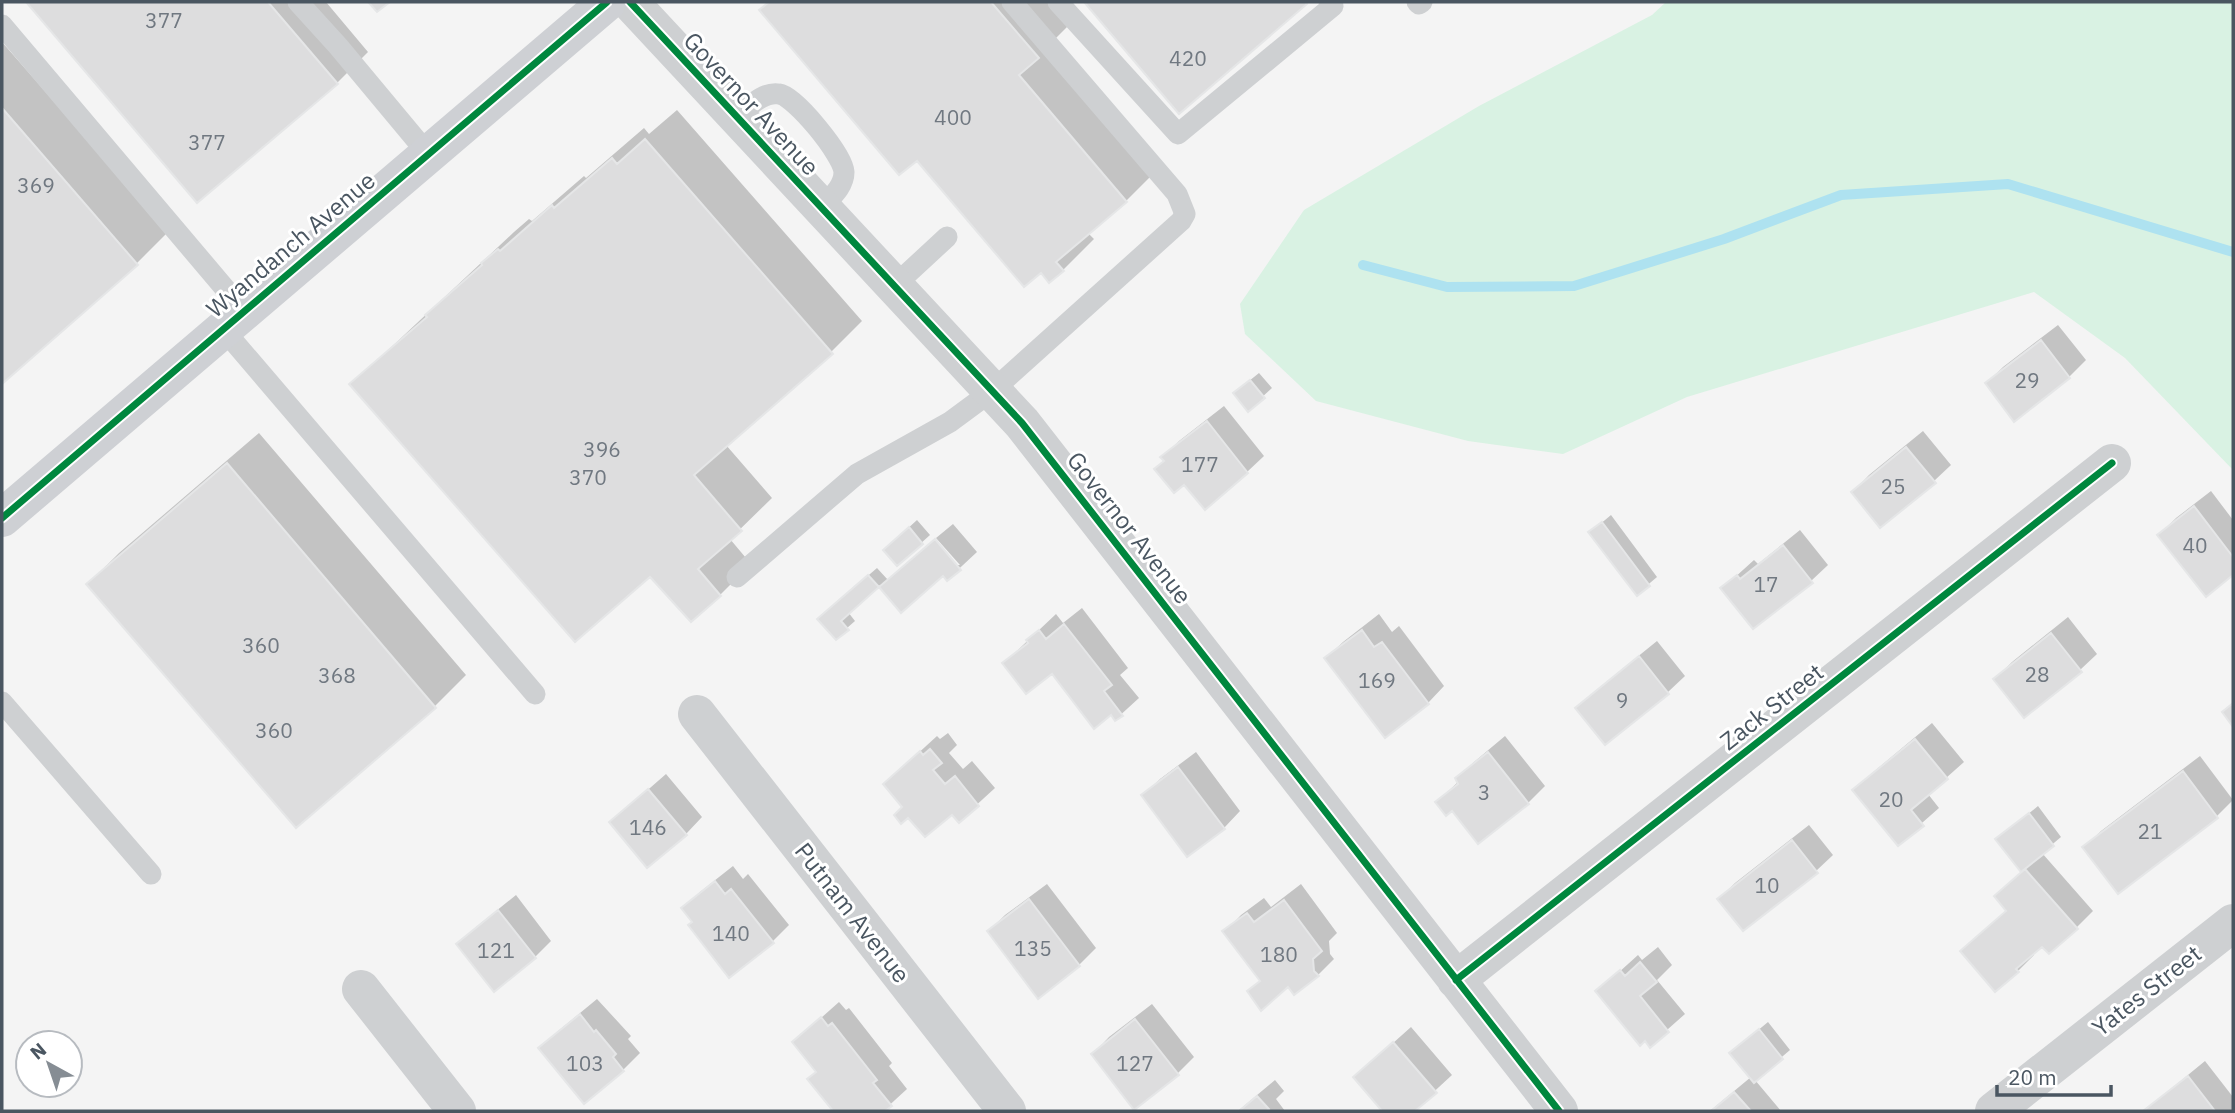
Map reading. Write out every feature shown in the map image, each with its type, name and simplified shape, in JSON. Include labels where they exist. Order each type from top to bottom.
[{"type":"street","name":"Wyandanch Avenue","points":[[3,515],[607,2]]},
{"type":"street","name":"Governor Avenue","points":[[630,2],[1022,423],[1559,1111]]},
{"type":"street","name":"Zack Street","points":[[1456,980],[2112,463]]},
{"type":"street","name":"Putnam Avenue","points":[[696,715],[1007,1111]]},
{"type":"street","name":"Yates Street","points":[[1994,1111],[2233,923]]},
{"type":"street","points":[[360,989],[457,1111]]},
{"type":"lane","points":[[298,2],[428,154]]},
{"type":"lane","points":[[737,577],[857,474],[950,422],[992,391],[1181,221],[1185,214],[1177,194],[1012,2]]},
{"type":"lane","points":[[1058,2],[1178,134],[1333,6],[1329,2]]},
{"type":"lane","points":[[1417,2],[1419,5],[1422,2]]},
{"type":"lane","points":[[2,25],[233,320],[535,694]]},
{"type":"lane","points":[[736,117],[756,101],[772,94],[787,97],[799,108],[843,164],[841,186],[821,208]]},
{"type":"lane","points":[[894,286],[947,237]]},
{"type":"lane","points":[[2,702],[151,874]]},
{"type":"green space","points":[[1666,2],[2233,2],[2233,470],[2125,358],[2034,292],[1687,397],[1563,454],[1468,441],[1316,401],[1245,334],[1240,304],[1304,210],[1479,106],[1652,15]]},
{"type":"building","points":[[26,2],[268,2],[338,84],[197,203]]},
{"type":"building","points":[[368,2],[390,2],[377,12]]},
{"type":"building","points":[[769,2],[991,2],[1039,58],[1019,75],[1127,202],[1056,262],[1064,271],[1049,283],[1041,273],[1024,287],[917,161],[899,175],[759,10]]},
{"type":"building","points":[[1084,2],[1305,2],[1307,4],[1179,114]]},
{"type":"building","points":[[2,108],[138,265],[2,384]]},
{"type":"building","points":[[645,139],[833,354],[694,475],[742,531],[698,569],[721,596],[691,622],[650,577],[575,642],[349,384],[427,317],[425,315],[482,265],[481,263],[498,249],[500,251],[552,205],[554,208],[612,158],[617,164]]},
{"type":"building","points":[[2041,340],[2070,378],[2014,422],[1985,383]]},
{"type":"building","points":[[1250,380],[1265,398],[1248,412],[1233,393]]},
{"type":"building","points":[[1207,421],[1248,473],[1205,510],[1184,485],[1174,493],[1154,469],[1164,461],[1160,457]]},
{"type":"building","points":[[1906,447],[1936,483],[1880,528],[1851,492]]},
{"type":"building","points":[[227,463],[436,708],[296,828],[86,584]]},
{"type":"building","points":[[2194,506],[2233,557],[2233,575],[2206,597],[2157,535]]},
{"type":"building","points":[[1602,522],[1650,586],[1637,596],[1588,532]]},
{"type":"building","points":[[909,527],[923,544],[897,566],[883,550]]},
{"type":"building","points":[[935,539],[961,570],[947,581],[943,576],[901,613],[879,587]]},
{"type":"building","points":[[1783,545],[1813,583],[1753,629],[1720,588],[1737,575],[1740,579]]},
{"type":"building","points":[[868,575],[879,587],[841,621],[849,630],[836,640],[817,619]]},
{"type":"building","points":[[1064,624],[1112,685],[1104,691],[1123,716],[1115,721],[1111,715],[1094,729],[1052,674],[1026,694],[1002,663],[1028,643],[1026,640],[1039,630],[1046,639]]},
{"type":"building","points":[[1362,630],[1374,647],[1382,642],[1429,704],[1385,738],[1324,658]]},
{"type":"building","points":[[2051,633],[2082,672],[2024,718],[1993,679]]},
{"type":"building","points":[[1639,656],[1669,694],[1605,745],[1575,708]]},
{"type":"building","points":[[2233,703],[2233,727],[2222,712]]},
{"type":"building","points":[[1915,739],[1948,779],[1911,810],[1924,826],[1898,846],[1852,790]]},
{"type":"building","points":[[930,749],[942,763],[933,770],[945,784],[955,776],[979,806],[959,823],[952,815],[925,837],[908,818],[901,824],[894,815],[902,807],[883,784],[920,751],[923,755]]},
{"type":"building","points":[[1488,752],[1529,804],[1478,844],[1452,811],[1446,816],[1435,802],[1458,784],[1455,778]]},
{"type":"building","points":[[1178,767],[1225,829],[1187,857],[1141,795]]},
{"type":"building","points":[[2183,771],[2218,818],[2118,894],[2082,847]]},
{"type":"building","points":[[648,789],[687,835],[647,868],[609,822]]},
{"type":"building","points":[[2029,813],[2054,846],[2021,872],[1995,839]]},
{"type":"building","points":[[1792,840],[1818,873],[1743,931],[1717,899]]},
{"type":"building","points":[[2025,869],[2078,929],[2049,954],[2042,947],[2016,969],[2019,972],[1995,992],[1960,951],[2006,911],[1994,896]]},
{"type":"building","points":[[715,881],[725,894],[731,889],[774,943],[729,978],[688,925],[692,922],[681,908]]},
{"type":"building","points":[[1029,899],[1080,966],[1038,999],[987,931]]},
{"type":"building","points":[[1284,900],[1322,951],[1313,959],[1314,971],[1319,976],[1294,995],[1288,987],[1261,1011],[1247,991],[1260,981],[1222,931],[1247,913],[1254,922]]},
{"type":"building","points":[[498,910],[536,958],[494,992],[456,944]]},
{"type":"building","points":[[1640,962],[1657,982],[1640,996],[1669,1032],[1650,1048],[1645,1041],[1640,1046],[1595,991],[1620,970],[1625,976]]},
{"type":"building","points":[[580,1014],[616,1054],[613,1057],[624,1071],[584,1104],[538,1048]]},
{"type":"building","points":[[821,1017],[828,1026],[832,1023],[877,1080],[873,1083],[892,1106],[885,1111],[833,1111],[807,1079],[816,1072],[792,1042]]},
{"type":"building","points":[[1135,1019],[1179,1075],[1134,1110],[1091,1054]]},
{"type":"building","points":[[1759,1029],[1783,1059],[1754,1083],[1729,1053]]},
{"type":"building","points":[[1393,1042],[1437,1093],[1415,1111],[1382,1111],[1353,1077]]},
{"type":"building","points":[[2188,1076],[2215,1111],[2143,1111]]},
{"type":"building","points":[[1734,1092],[1751,1111],[1711,1111]]},
{"type":"building","points":[[1257,1096],[1269,1109],[1239,1111]]},
{"type":"waterway","points":[[1363,265],[1447,287],[1574,286],[1724,239],[1841,195],[2008,184],[2233,252]]},
{"type":"cycle path","points":[[2,518],[607,2]]},
{"type":"cycle path","points":[[630,2],[1022,423],[1559,1111]]},
{"type":"cycle path","points":[[1456,980],[2112,463]]}]
